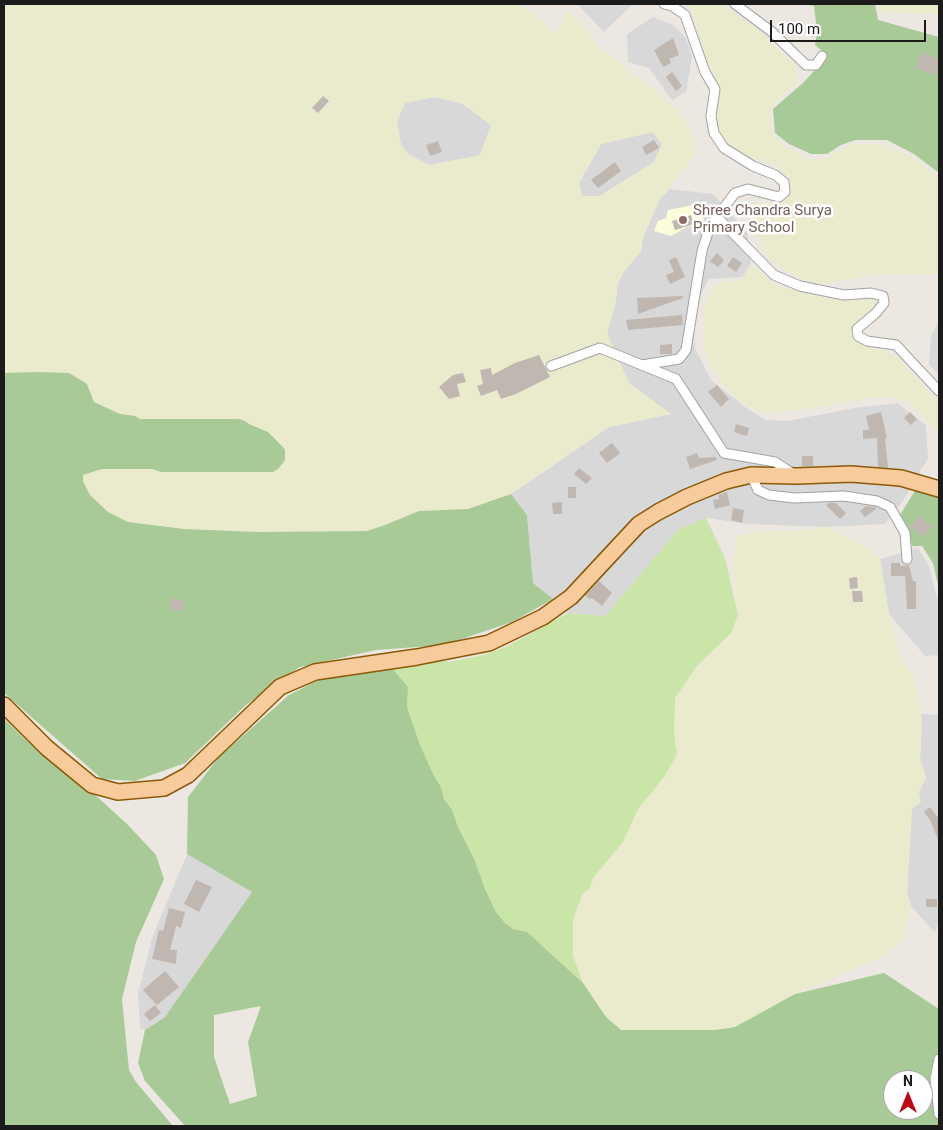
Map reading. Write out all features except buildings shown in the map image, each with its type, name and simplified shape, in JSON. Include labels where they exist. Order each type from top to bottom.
[{"type":"main road","points":[[4,705],[47,748],[92,785],[118,792],[164,788],[188,775],[280,687],[315,672],[417,657],[490,643],[543,617],[571,597],[640,524],[687,497],[726,480],[752,474],[797,476],[851,474],[900,478],[939,489]]},
{"type":"street","points":[[642,365],[679,359],[686,350],[702,251],[710,226],[735,192],[748,189],[779,197],[786,192],[784,182],[775,175],[753,166],[724,148],[714,133],[712,116],[715,89],[705,72],[685,16],[672,6],[664,4]]},
{"type":"street","points":[[735,4],[772,32],[806,66],[816,65],[822,56]]},
{"type":"street","points":[[716,217],[774,275],[800,286],[844,295],[870,294],[883,296],[884,303],[858,329],[858,336],[867,341],[896,345],[939,391]]},
{"type":"street","points":[[551,366],[600,348],[676,379],[724,453],[775,462],[797,476]]},
{"type":"street","points":[[752,474],[758,490],[769,495],[794,498],[844,496],[877,501],[890,508],[906,533],[908,559]]},
{"type":"street","points":[[939,1059],[935,1078],[939,1114]]},
{"type":"shaded area","points":[[4,4],[521,4],[555,33],[566,13],[571,13],[578,19],[598,46],[610,54],[630,73],[647,84],[681,115],[695,138],[696,153],[660,199],[643,237],[641,251],[623,273],[618,283],[616,300],[607,334],[629,383],[671,414],[609,427],[511,494],[468,509],[419,511],[367,531],[259,532],[184,529],[128,522],[108,512],[90,495],[83,481],[83,475],[102,469],[152,469],[161,472],[268,432],[239,419],[140,419],[135,416],[120,414],[94,402],[87,384],[65,374],[4,373]],"holes":[[[434,97],[461,103],[491,125],[480,155],[430,165],[409,155],[401,145],[397,121],[405,103]],[[653,132],[662,144],[654,162],[600,196],[582,196],[579,183],[601,144]]]},
{"type":"shaded area","points":[[577,4],[633,4],[604,32]]},
{"type":"shaded area","points":[[684,4],[721,4],[755,27],[795,65],[799,80],[772,107],[769,114],[772,134],[786,148],[811,159],[822,159],[828,158],[849,145],[885,145],[912,157],[939,177],[939,274],[878,274],[823,284],[803,280],[770,260],[753,226],[749,223],[745,210],[746,205],[753,203],[781,203],[786,197],[785,192],[789,191],[790,177],[774,164],[740,154],[720,134],[717,122],[716,78],[705,58],[692,11]]},
{"type":"shaded area","points":[[878,4],[939,4],[939,14],[885,13],[880,11]]},
{"type":"shaded area","points":[[653,17],[672,24],[686,38],[692,56],[686,92],[672,100],[649,68],[628,62],[627,34]]},
{"type":"shaded area","points":[[434,97],[461,103],[491,125],[480,156],[430,165],[409,155],[401,145],[397,121],[405,103]]},
{"type":"shaded area","points":[[653,132],[662,144],[654,162],[600,196],[582,196],[579,183],[601,144]]},
{"type":"shaded area","points":[[670,189],[713,194],[747,232],[751,263],[743,277],[709,279],[692,310],[695,349],[712,381],[749,410],[766,420],[787,421],[855,408],[898,403],[926,425],[928,458],[903,501],[885,524],[827,527],[748,524],[706,518],[678,530],[605,616],[568,613],[533,583],[527,515],[511,494],[609,427],[671,414],[629,383],[607,334],[616,300],[618,283],[623,273],[641,251],[643,237],[660,199]]},
{"type":"shaded area","name":"Shree Chandra Surya Primary School","points":[[698,204],[705,223],[687,227],[671,236],[654,231],[658,221],[666,218],[668,210]]},
{"type":"shaded area","points":[[751,266],[755,266],[773,284],[787,289],[826,291],[872,297],[876,300],[877,305],[853,326],[853,335],[859,343],[869,348],[887,351],[897,357],[939,402],[939,434],[910,403],[893,397],[875,397],[813,408],[768,413],[753,410],[737,399],[715,374],[705,354],[703,340],[705,305],[711,290],[717,284],[740,280]]},
{"type":"shaded area","points":[[939,321],[939,375],[929,364],[931,335]]},
{"type":"shaded area","points":[[827,527],[858,542],[880,559],[889,614],[899,656],[914,677],[920,701],[922,721],[920,758],[926,777],[919,793],[921,802],[912,809],[907,893],[911,906],[904,939],[882,957],[795,994],[735,1027],[715,1030],[621,1030],[606,1017],[583,983],[573,957],[573,919],[583,893],[590,888],[593,878],[623,842],[638,809],[664,777],[677,754],[674,734],[675,698],[697,666],[731,633],[738,615],[733,565],[738,535],[764,531],[795,531]]},
{"type":"shaded area","points":[[918,548],[929,566],[936,596],[939,600],[939,655],[925,656],[889,614],[880,559]]},
{"type":"shaded area","points":[[921,714],[939,715],[939,920],[935,933],[911,906],[907,893],[912,808],[926,777],[920,758]]},
{"type":"shaded area","points":[[187,854],[252,892],[165,1017],[145,1030],[140,1028],[138,994],[152,938]]},
{"type":"green space","points":[[805,4],[875,4],[878,20],[939,37],[939,173],[914,154],[887,140],[855,140],[841,145],[827,154],[811,154],[789,144],[775,133],[773,109],[804,82],[825,59],[822,51],[815,45],[817,32],[814,6]]},
{"type":"green space","points":[[4,373],[69,373],[87,384],[94,402],[120,414],[135,416],[140,419],[239,419],[268,432],[285,450],[285,460],[273,472],[161,472],[152,469],[102,469],[83,475],[83,481],[90,495],[108,512],[128,522],[184,529],[259,532],[367,531],[419,511],[468,509],[511,494],[527,515],[533,583],[553,599],[512,622],[444,645],[376,650],[300,667],[246,705],[185,763],[135,781],[102,779],[4,693]]},
{"type":"green space","points":[[916,489],[939,497],[939,589],[933,563],[922,546],[912,546],[909,531],[900,515]]},
{"type":"green space","points":[[706,518],[725,558],[738,615],[731,633],[697,666],[675,698],[674,734],[677,754],[664,777],[638,809],[623,842],[593,878],[590,888],[583,893],[573,919],[573,956],[583,983],[527,932],[513,929],[496,912],[452,810],[444,799],[441,787],[420,745],[407,707],[408,687],[391,667],[434,659],[449,662],[484,655],[508,646],[568,613],[605,616],[678,530]]},
{"type":"green space","points":[[391,667],[408,687],[407,707],[420,745],[441,787],[444,799],[452,810],[496,912],[513,929],[527,932],[583,983],[606,1017],[621,1030],[715,1030],[735,1027],[795,994],[884,973],[939,1009],[939,1126],[185,1126],[145,1081],[138,1063],[145,1030],[165,1017],[252,892],[187,854],[188,797],[219,757],[289,695],[326,676]],"holes":[[[261,1006],[248,1042],[257,1096],[230,1104],[214,1057],[214,1015]]]},
{"type":"green space","points":[[4,719],[27,741],[93,793],[128,825],[156,855],[164,879],[136,942],[122,999],[129,1070],[136,1082],[173,1126],[4,1126]]},
{"type":"place","name":"Shree Chandra Surya Primary School","points":[[683,220]]}]
